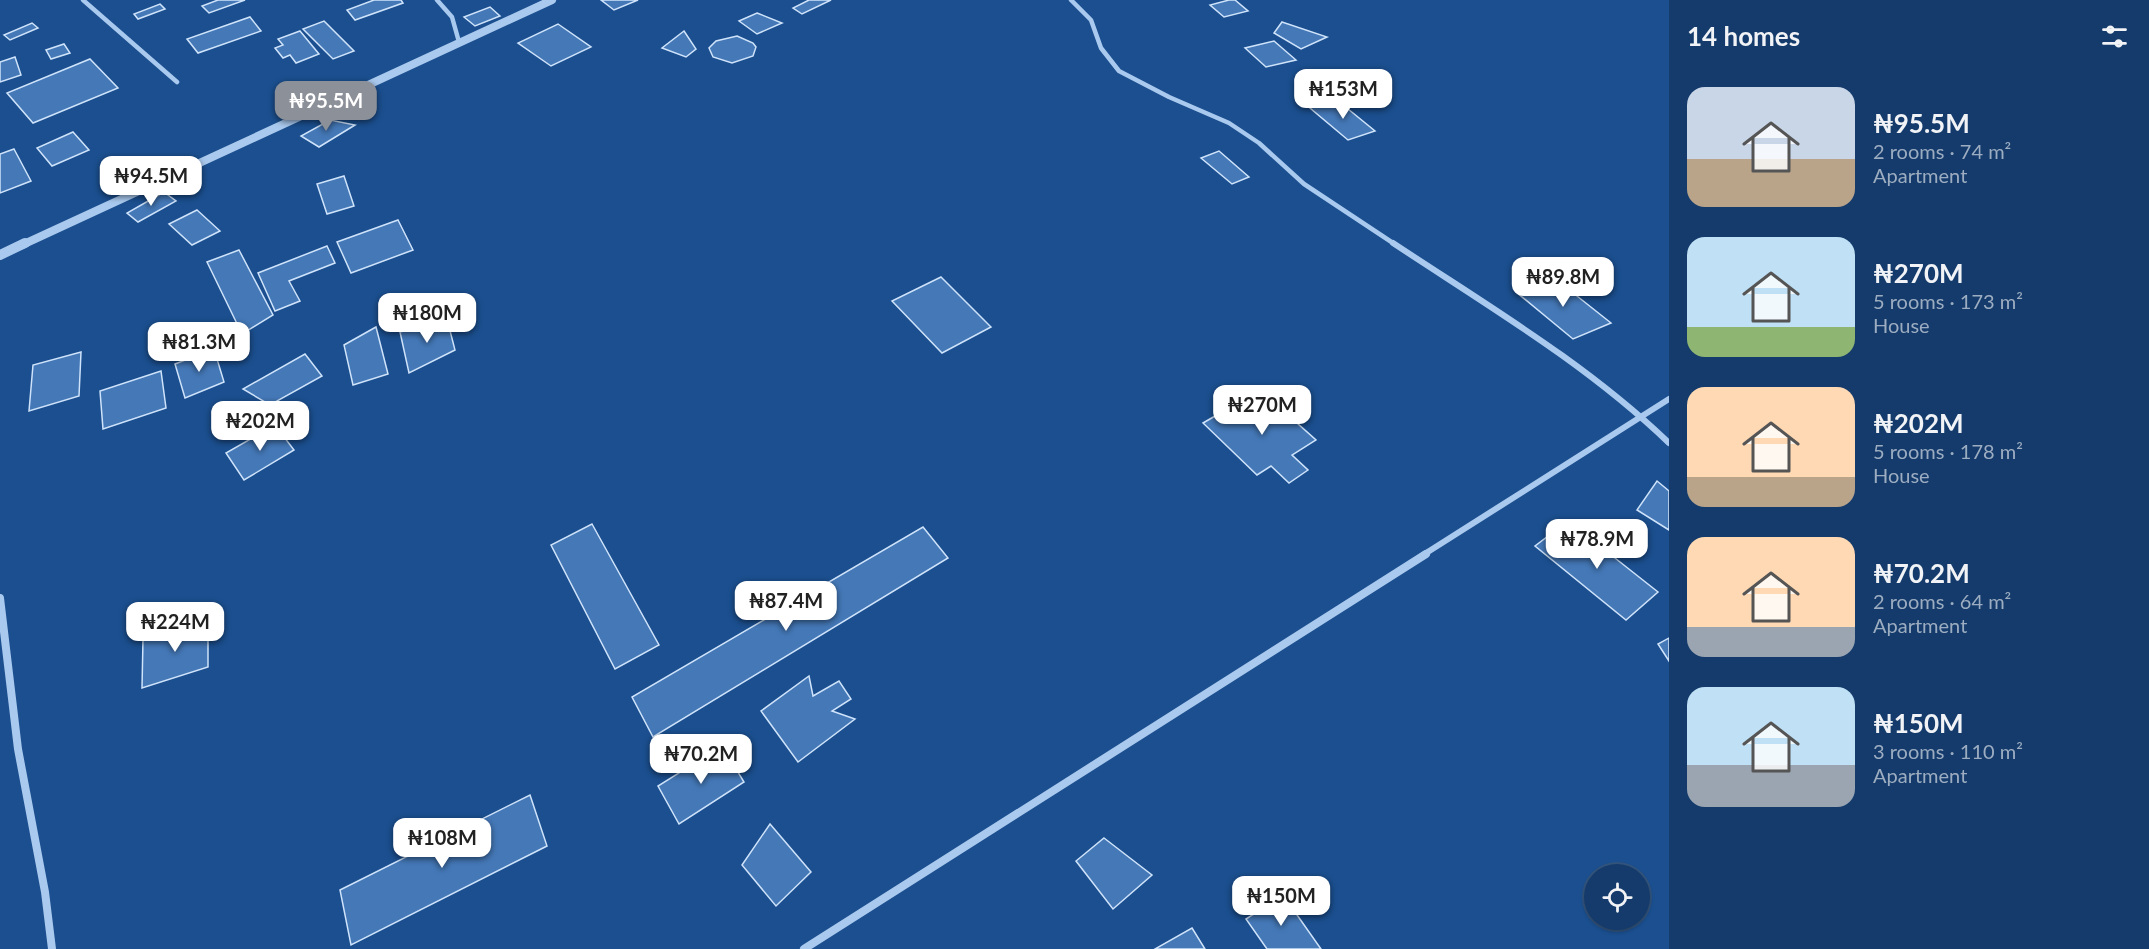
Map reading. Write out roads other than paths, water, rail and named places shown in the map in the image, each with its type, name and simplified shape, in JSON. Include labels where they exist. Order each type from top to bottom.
[{"type":"street","points":[[82,0],[177,82]]},
{"type":"street","points":[[437,0],[452,17],[459,42]]},
{"type":"street","points":[[0,255],[552,0]]},
{"type":"street","points":[[1071,0],[1091,20],[1101,48],[1119,71],[1169,97],[1229,123],[1259,144],[1304,184],[1553,349],[1641,416],[1669,443]]},
{"type":"street","points":[[804,949],[1669,399]]},
{"type":"street","points":[[0,598],[15,726],[26,799],[49,906],[52,949]]}]
